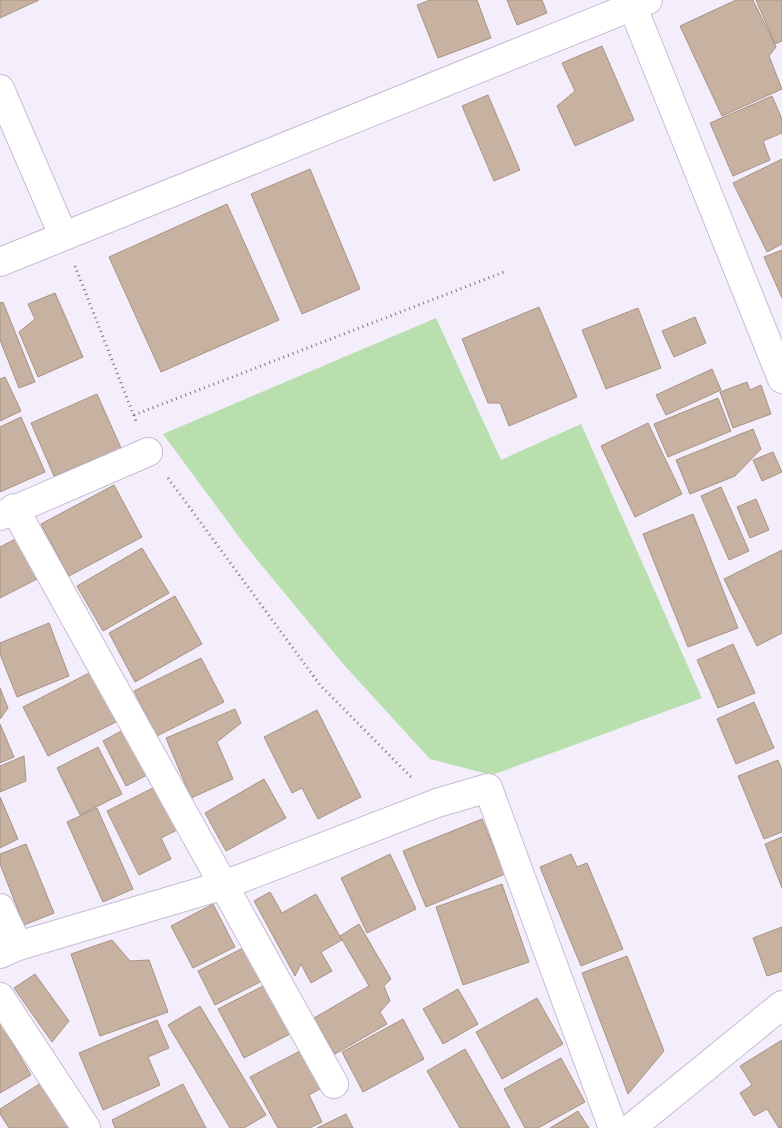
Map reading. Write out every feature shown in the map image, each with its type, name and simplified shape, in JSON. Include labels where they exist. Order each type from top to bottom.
[{"type":"street","points":[[0,262],[637,2],[782,378]]},
{"type":"street","points":[[0,89],[63,235]]},
{"type":"street","points":[[148,452],[7,512],[224,885],[334,1084]]},
{"type":"street","points":[[0,908],[9,950],[224,885],[437,804],[488,788],[613,1128]]},
{"type":"street","points":[[0,997],[86,1128]]},
{"type":"street","points":[[630,1128],[782,1005]]},
{"type":"path","points":[[63,235],[148,452],[320,684],[437,804]]},
{"type":"path","points":[[134,415],[504,272]]},
{"type":"green space","points":[[436,318],[501,460],[581,424],[702,698],[492,775],[430,759],[344,665],[245,545],[163,434]]},
{"type":"building","points":[[0,0],[39,0],[0,18]]},
{"type":"building","points":[[430,0],[477,0],[491,38],[438,58],[417,5]]},
{"type":"building","points":[[507,0],[542,0],[547,13],[517,25]]},
{"type":"building","points":[[736,0],[753,0],[776,47],[769,56],[782,89],[722,116],[680,26]]},
{"type":"building","points":[[756,0],[782,0],[782,41],[775,44]]},
{"type":"building","points":[[602,46],[634,120],[575,146],[557,106],[575,91],[562,63]]},
{"type":"building","points":[[488,95],[520,170],[494,181],[462,106]]},
{"type":"building","points":[[772,96],[782,119],[782,133],[763,141],[770,160],[733,176],[710,123]]},
{"type":"building","points":[[782,159],[782,244],[767,252],[733,183]]},
{"type":"building","points":[[310,169],[360,289],[302,314],[251,194]]},
{"type":"building","points":[[227,204],[279,320],[161,372],[109,257]]},
{"type":"building","points":[[782,250],[782,298],[764,257]]},
{"type":"building","points":[[55,293],[83,357],[38,377],[19,332],[35,319],[28,304]]},
{"type":"building","points":[[3,302],[35,382],[19,388],[0,340],[0,303]]},
{"type":"building","points":[[539,307],[577,397],[509,426],[500,403],[488,403],[462,339]]},
{"type":"building","points":[[638,308],[661,368],[606,389],[582,330]]},
{"type":"building","points":[[695,317],[706,343],[674,357],[662,331]]},
{"type":"building","points":[[712,369],[721,390],[666,415],[656,395]]},
{"type":"building","points":[[5,377],[21,411],[0,421],[0,379]]},
{"type":"building","points":[[747,382],[750,390],[761,385],[771,414],[733,428],[720,392]]},
{"type":"building","points":[[97,394],[121,448],[54,476],[31,423]]},
{"type":"building","points":[[718,398],[731,431],[668,457],[654,424]]},
{"type":"building","points":[[21,417],[45,472],[0,492],[0,427]]},
{"type":"building","points":[[648,423],[682,494],[635,517],[601,446]]},
{"type":"building","points":[[753,429],[761,449],[735,476],[690,494],[676,460]]},
{"type":"building","points":[[773,452],[782,472],[762,481],[753,460]]},
{"type":"building","points":[[114,485],[142,537],[69,576],[41,524]]},
{"type":"building","points":[[721,487],[749,551],[729,560],[701,496]]},
{"type":"building","points":[[756,499],[769,530],[750,538],[737,507]]},
{"type":"building","points":[[693,514],[738,628],[688,647],[643,534]]},
{"type":"building","points":[[23,535],[43,576],[0,598],[0,547]]},
{"type":"building","points":[[142,548],[169,593],[103,631],[77,586]]},
{"type":"building","points":[[782,550],[782,633],[757,646],[724,579]]},
{"type":"building","points":[[175,596],[202,644],[135,682],[109,633]]},
{"type":"building","points":[[49,623],[69,676],[17,697],[0,654],[0,643]]},
{"type":"building","points":[[733,644],[755,693],[718,708],[697,660]]},
{"type":"building","points":[[201,658],[224,702],[157,736],[134,691]]},
{"type":"building","points":[[91,672],[116,722],[48,756],[23,707]]},
{"type":"building","points":[[0,688],[8,708],[0,719]]},
{"type":"building","points":[[754,702],[774,748],[736,764],[717,719]]},
{"type":"building","points":[[235,709],[241,723],[217,742],[233,779],[191,798],[166,738]]},
{"type":"building","points":[[317,710],[361,797],[318,819],[302,788],[292,793],[264,737]]},
{"type":"building","points":[[0,724],[14,757],[0,763]]},
{"type":"building","points":[[123,730],[147,775],[126,786],[103,741]]},
{"type":"building","points":[[98,747],[122,794],[80,815],[57,768]]},
{"type":"building","points":[[24,756],[26,781],[0,792],[0,766]]},
{"type":"building","points":[[778,760],[782,770],[782,832],[764,839],[738,776]]},
{"type":"building","points":[[264,779],[286,818],[226,851],[205,813]]},
{"type":"building","points":[[157,786],[179,829],[161,838],[171,859],[139,875],[107,811]]},
{"type":"building","points":[[0,797],[18,839],[0,848]]},
{"type":"building","points":[[97,808],[133,889],[103,902],[67,822]]},
{"type":"building","points":[[482,819],[505,874],[426,907],[403,851]]},
{"type":"building","points":[[782,837],[782,888],[765,844]]},
{"type":"building","points":[[26,844],[54,913],[24,925],[0,864],[0,854]]},
{"type":"building","points":[[390,854],[416,909],[367,933],[341,878]]},
{"type":"building","points":[[571,854],[577,867],[587,863],[623,949],[581,966],[540,867]]},
{"type":"building","points":[[502,884],[529,962],[463,985],[436,907]]},
{"type":"building","points":[[270,892],[282,913],[316,894],[342,940],[321,952],[332,971],[311,983],[301,964],[295,976],[254,901]]},
{"type":"building","points":[[213,904],[235,947],[193,968],[171,926]]},
{"type":"building","points":[[359,924],[391,979],[384,986],[390,1001],[380,1012],[387,1024],[335,1054],[314,1018],[369,986],[340,936]]},
{"type":"building","points":[[782,927],[782,971],[767,976],[753,938]]},
{"type":"building","points":[[112,940],[130,961],[149,960],[168,1012],[100,1036],[71,954]]},
{"type":"building","points":[[245,947],[262,981],[215,1005],[198,971]]},
{"type":"building","points":[[627,956],[664,1051],[628,1094],[582,973]]},
{"type":"building","points":[[35,974],[69,1021],[52,1042],[14,988]]},
{"type":"building","points":[[265,985],[290,1034],[244,1058],[218,1009]]},
{"type":"building","points":[[458,989],[478,1024],[443,1044],[423,1009]]},
{"type":"building","points":[[537,998],[563,1044],[502,1079],[476,1032]]},
{"type":"building","points":[[200,1006],[266,1115],[244,1128],[230,1128],[168,1025]]},
{"type":"building","points":[[403,1019],[424,1059],[363,1092],[342,1052]]},
{"type":"building","points":[[157,1020],[169,1048],[148,1057],[160,1085],[103,1110],[79,1053]]},
{"type":"building","points":[[0,1022],[31,1075],[0,1093]]},
{"type":"building","points":[[782,1040],[782,1128],[779,1128],[767,1109],[754,1116],[740,1093],[752,1085],[740,1066]]},
{"type":"building","points":[[465,1049],[510,1128],[460,1128],[427,1071]]},
{"type":"building","points":[[300,1051],[320,1089],[309,1095],[322,1122],[310,1128],[278,1128],[250,1077]]},
{"type":"building","points":[[561,1058],[585,1102],[538,1128],[525,1128],[504,1089]]},
{"type":"building","points":[[44,1081],[74,1128],[9,1128],[0,1114],[0,1109]]},
{"type":"building","points":[[183,1084],[206,1128],[115,1128],[112,1120]]},
{"type":"building","points":[[578,1111],[589,1128],[550,1128]]},
{"type":"building","points":[[346,1114],[353,1128],[317,1128]]}]
